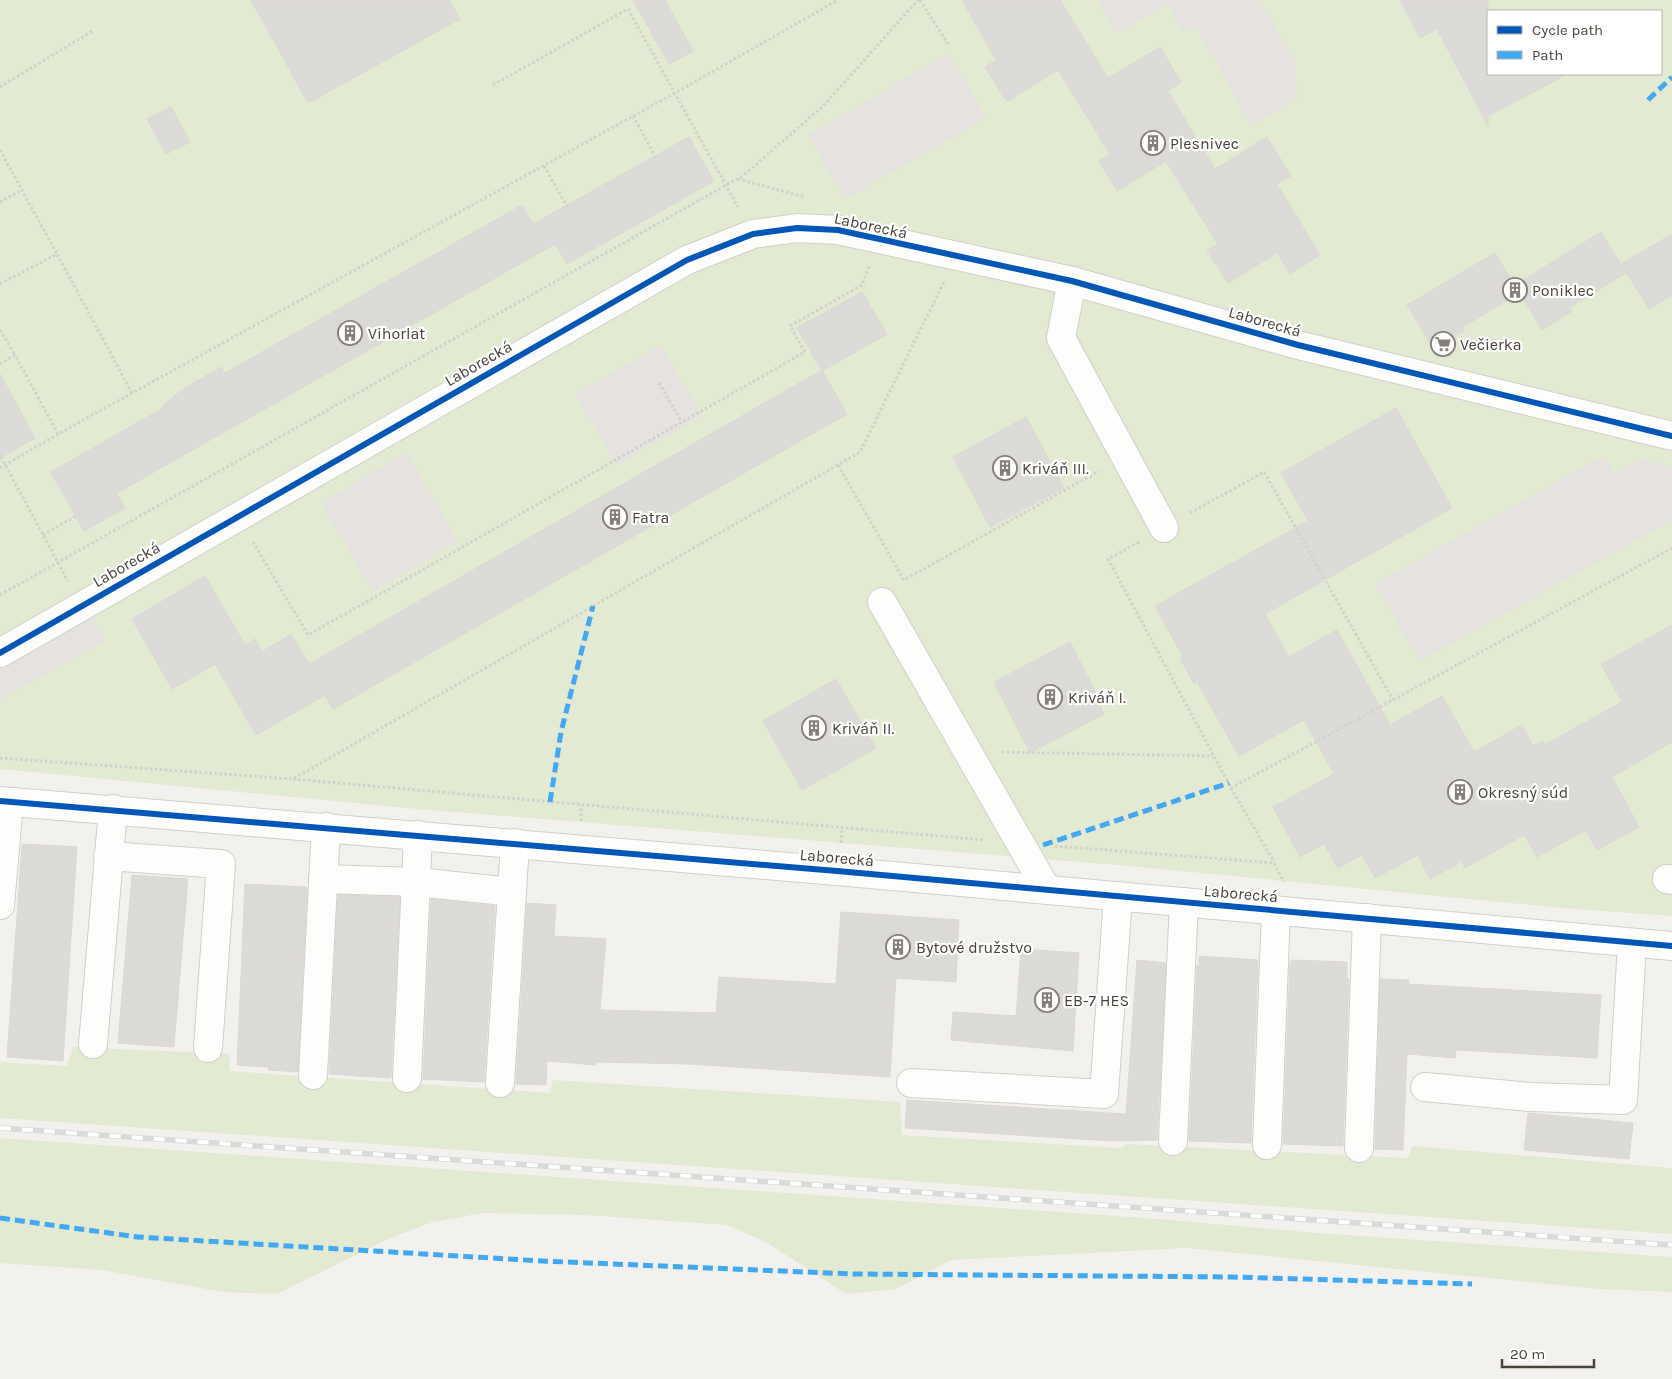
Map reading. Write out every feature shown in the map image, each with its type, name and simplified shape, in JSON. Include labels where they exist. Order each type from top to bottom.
[{"type":"street","name":"Laborecká","points":[[0,653],[687,260],[753,234],[797,228],[838,230],[1072,281],[1298,345],[1672,436]]},
{"type":"street","points":[[1072,281],[1061,338],[1164,528]]},
{"type":"street","points":[[882,602],[1047,890]]},
{"type":"street","name":"Laborecká","points":[[4,802],[515,843],[1672,946]]},
{"type":"street","points":[[0,905],[4,802]]},
{"type":"street","points":[[93,1044],[113,810]]},
{"type":"street","points":[[313,1075],[326,827]]},
{"type":"street","points":[[407,1078],[418,836]]},
{"type":"street","points":[[500,1083],[515,843]]},
{"type":"street","points":[[108,856],[221,864],[208,1048]]},
{"type":"street","points":[[323,879],[417,882],[512,892]]},
{"type":"street","points":[[911,1082],[1104,1094],[1118,897]]},
{"type":"street","points":[[1173,1141],[1184,902]]},
{"type":"street","points":[[1266,1145],[1288,911]]},
{"type":"street","points":[[1359,1148],[1367,918]]},
{"type":"street","points":[[1425,1087],[1530,1097],[1623,1100],[1632,943]]},
{"type":"path","points":[[0,468],[58,434],[675,93],[838,0]]},
{"type":"path","points":[[0,595],[744,176],[824,105],[919,0],[948,44]]},
{"type":"path","points":[[493,85],[628,9],[753,234]]},
{"type":"path","points":[[0,87],[94,30]]},
{"type":"path","points":[[633,116],[655,156]]},
{"type":"path","points":[[0,150],[132,393]]},
{"type":"path","points":[[544,166],[568,208]]},
{"type":"path","points":[[0,202],[22,190]]},
{"type":"path","points":[[238,516],[308,635],[805,352],[790,326],[862,285],[878,240]]},
{"type":"path","points":[[0,284],[56,254]]},
{"type":"path","points":[[293,779],[860,452],[956,257]]},
{"type":"path","points":[[0,330],[58,434]]},
{"type":"path","points":[[0,364],[15,355]]},
{"type":"path","points":[[659,383],[682,422]]},
{"type":"path","points":[[904,580],[1125,456]]},
{"type":"path","points":[[1,457],[81,606]]},
{"type":"path","points":[[838,465],[909,588]]},
{"type":"path","points":[[1288,911],[1274,863],[1231,788],[1108,559],[1264,472],[1393,700]]},
{"type":"path","points":[[43,536],[76,516]]},
{"type":"path","points":[[1231,788],[1672,548]]},
{"type":"path","points":[[997,743],[1002,752],[1214,756]]},
{"type":"path","points":[[0,758],[293,779],[1020,844],[1274,863]]},
{"type":"green space","points":[[0,0],[1672,0],[1672,916],[1562,908],[1129,866],[417,809],[0,769]]},
{"type":"green space","points":[[73,1047],[229,1054],[230,1071],[550,1093],[553,1080],[900,1102],[902,1135],[1121,1148],[1126,1144],[1408,1158],[1412,1146],[1672,1168],[1672,1234],[0,1118],[0,1062],[67,1066]]},
{"type":"green space","points":[[0,1138],[1672,1257],[1672,1292],[1599,1289],[1186,1248],[951,1260],[896,1289],[846,1294],[768,1243],[727,1225],[585,1215],[482,1213],[430,1223],[388,1239],[277,1294],[223,1292],[102,1270],[0,1263]]},
{"type":"shaded area","points":[[1098,0],[1259,0],[1295,60],[1297,98],[1252,126],[1196,27],[1184,32],[1167,4],[1117,33]]},
{"type":"shaded area","points":[[949,53],[986,118],[845,199],[808,135]]},
{"type":"shaded area","points":[[661,345],[702,416],[617,465],[575,394]]},
{"type":"shaded area","points":[[406,452],[458,541],[373,591],[321,503]]},
{"type":"shaded area","points":[[1603,456],[1616,474],[1641,459],[1672,467],[1672,520],[1420,661],[1375,584]]},
{"type":"shaded area","points":[[92,617],[105,641],[0,700],[0,669]]},
{"type":"building","points":[[251,0],[449,0],[460,19],[308,103]]},
{"type":"building","points":[[633,0],[665,0],[693,51],[669,64]]},
{"type":"building","name":"Plesnivec","points":[[962,0],[1060,0],[1108,78],[1160,47],[1181,82],[1168,91],[1215,169],[1267,137],[1291,176],[1277,184],[1320,255],[1290,274],[1277,253],[1228,283],[1207,250],[1218,244],[1166,161],[1117,191],[1099,161],[1110,154],[1058,70],[1008,101],[1004,98],[985,67],[996,60]]},
{"type":"building","points":[[1400,0],[1488,0],[1487,75],[1566,75],[1488,116],[1488,126],[1437,29],[1420,38]]},
{"type":"building","points":[[171,107],[190,142],[166,154],[147,119]]},
{"type":"building","name":"Vihorlat","points":[[689,137],[714,181],[567,264],[555,244],[117,493],[125,508],[84,531],[51,472],[163,408],[163,405],[185,388],[221,367],[225,373],[522,205],[533,224]]},
{"type":"building","points":[[1601,232],[1626,273],[1570,307],[1572,311],[1542,330],[1515,285]]},
{"type":"building","points":[[1672,234],[1672,295],[1649,309],[1621,264]]},
{"type":"building","points":[[1495,253],[1519,293],[1463,327],[1464,331],[1434,349],[1407,305]]},
{"type":"building","points":[[862,292],[887,334],[822,371],[797,328]]},
{"type":"building","name":"Fatra","points":[[822,370],[847,414],[333,709],[325,695],[256,735],[215,664],[172,689],[132,619],[205,576],[245,645],[255,639],[262,652],[291,634],[309,664]]},
{"type":"building","points":[[0,374],[35,438],[0,458]]},
{"type":"building","points":[[1396,408],[1452,508],[1265,614],[1289,657],[1337,630],[1390,725],[1442,696],[1474,752],[1522,725],[1533,746],[1543,741],[1545,745],[1622,702],[1601,664],[1672,625],[1672,742],[1612,777],[1639,827],[1597,850],[1586,830],[1537,857],[1524,835],[1465,868],[1462,861],[1430,879],[1418,855],[1375,878],[1362,855],[1338,868],[1324,844],[1300,857],[1273,807],[1334,774],[1304,720],[1239,756],[1197,682],[1194,684],[1180,658],[1183,657],[1155,606],[1308,521],[1281,473]]},
{"type":"building","name":"Kriváň III.","points":[[1026,417],[1064,488],[990,527],[953,457]]},
{"type":"building","name":"Kriváň I.","points":[[1070,642],[1096,693],[1094,694],[1104,714],[1030,753],[994,682]]},
{"type":"building","name":"Kriváň II.","points":[[836,679],[876,748],[802,790],[763,721]]},
{"type":"building","points":[[22,844],[77,847],[63,1061],[7,1057]]},
{"type":"building","points":[[132,875],[188,879],[174,1047],[118,1043]]},
{"type":"building","points":[[245,884],[306,887],[307,889],[298,1072],[268,1070],[269,1067],[237,1065]]},
{"type":"building","points":[[338,895],[400,897],[391,1077],[388,1078],[329,1074]]},
{"type":"building","points":[[431,899],[495,906],[484,1082],[423,1079]]},
{"type":"building","points":[[527,903],[556,905],[554,936],[606,939],[600,1010],[716,1013],[719,977],[836,984],[841,912],[959,920],[956,982],[896,978],[890,1077],[689,1064],[596,1062],[596,1065],[547,1061],[546,1085],[516,1084]]},
{"type":"building","name":"EB-7 HES","points":[[1021,949],[1079,953],[1073,1051],[951,1040],[953,1012],[1016,1016]]},
{"type":"building","points":[[1199,956],[1258,960],[1251,1143],[1189,1141]]},
{"type":"building","points":[[1137,960],[1166,963],[1157,1140],[1112,1141],[905,1128],[907,1100],[1126,1114]]},
{"type":"building","points":[[1292,960],[1347,962],[1347,979],[1349,979],[1343,1146],[1283,1144],[1290,962]]},
{"type":"building","points":[[1380,979],[1409,980],[1408,984],[1601,995],[1597,1058],[1456,1050],[1455,1058],[1407,1054],[1403,1150],[1375,1149]]},
{"type":"building","points":[[1528,1113],[1633,1123],[1629,1159],[1524,1150]]},
{"type":"railway","points":[[0,1128],[1672,1245]]},
{"type":"marked path","points":[[1648,100],[1672,77]]},
{"type":"marked path","points":[[550,802],[561,732],[593,606]]},
{"type":"marked path","points":[[1043,845],[1229,783]]},
{"type":"marked path","points":[[0,1218],[138,1237],[542,1261],[853,1274],[1233,1277],[1472,1284]]},
{"type":"cycle path","points":[[0,653],[687,260],[753,234],[797,228],[838,230],[1072,281],[1298,345],[1672,436]]},
{"type":"cycle path","points":[[0,801],[837,871],[1672,946]]},
{"type":"place","name":"Plesnivec","points":[[1153,143]]},
{"type":"place","name":"Poniklec","points":[[1515,290]]},
{"type":"place","name":"Vihorlat","points":[[350,333]]},
{"type":"place","name":"Večierka","points":[[1443,344]]},
{"type":"place","name":"Kriváň III.","points":[[1005,468]]},
{"type":"place","name":"Fatra","points":[[615,517]]},
{"type":"place","name":"Kriváň I.","points":[[1050,697]]},
{"type":"place","name":"Kriváň II.","points":[[814,728]]},
{"type":"place","name":"Okresný súd","points":[[1460,792]]},
{"type":"place","name":"Bytové družstvo","points":[[898,947]]},
{"type":"place","name":"EB-7 HES","points":[[1047,1000]]}]
